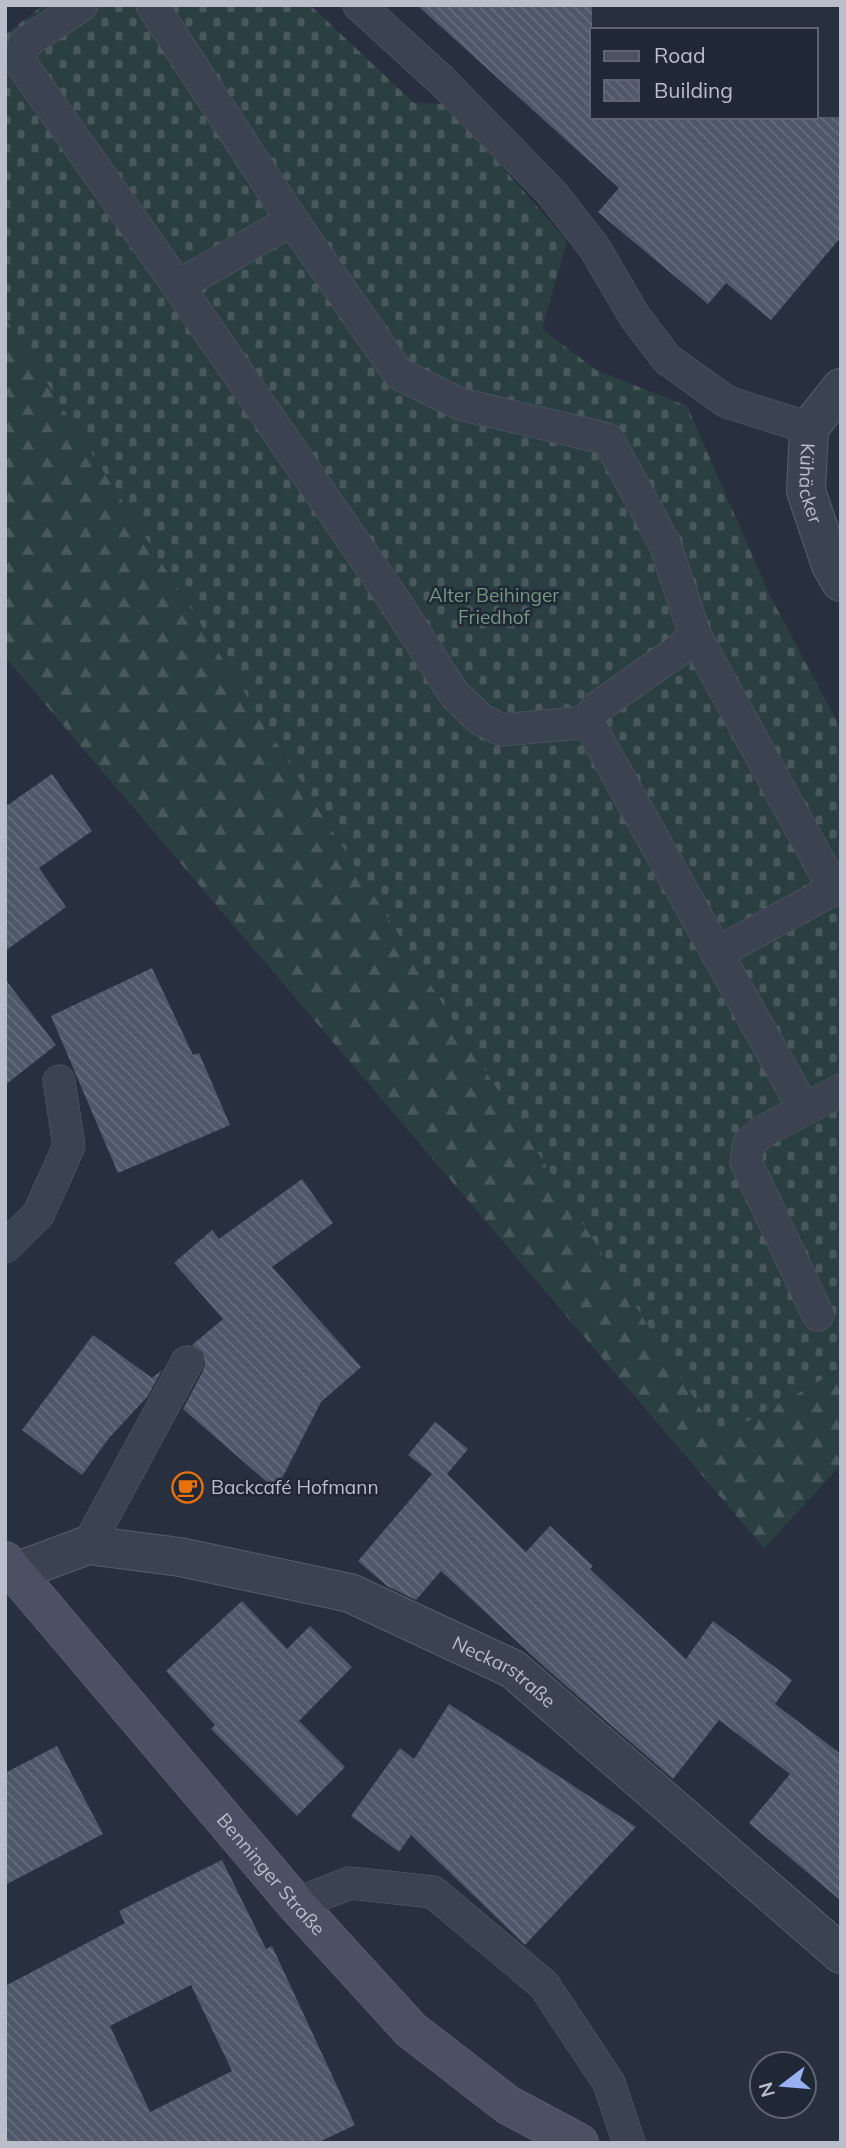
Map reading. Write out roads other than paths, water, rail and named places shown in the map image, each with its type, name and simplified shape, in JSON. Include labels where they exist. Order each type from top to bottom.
[{"type":"main road","name":"Benninger Straße","points":[[10,1567],[296,1904],[411,2030],[508,2105],[579,2143]]},
{"type":"street","name":"Kühäcker","points":[[841,388],[809,428],[806,491],[831,565],[841,582]]},
{"type":"street","name":"Neckarstraße","points":[[10,1567],[88,1545],[180,1557],[349,1593],[513,1669],[841,1954]]},
{"type":"lane","points":[[82,5],[24,44],[20,62],[396,603],[454,694],[480,719],[502,730],[588,722]]},
{"type":"lane","points":[[152,5],[292,220],[399,374],[460,404],[608,439],[665,544],[695,635],[834,888],[717,953]]},
{"type":"lane","points":[[359,5],[441,80],[550,191],[594,247],[635,317],[667,359],[727,402],[809,428]]},
{"type":"lane","points":[[178,286],[292,220]]},
{"type":"lane","points":[[588,722],[595,709],[683,647],[695,635]]},
{"type":"lane","points":[[588,722],[804,1109]]},
{"type":"lane","points":[[5,1247],[38,1215],[69,1146],[59,1081]]},
{"type":"lane","points":[[818,1315],[746,1162],[749,1143],[762,1132],[841,1090]]},
{"type":"lane","points":[[88,1545],[187,1362]]},
{"type":"lane","points":[[296,1904],[350,1883],[433,1892],[544,1985],[609,2083],[629,2143]]},
{"type":"place","name":"Backcafé Hofmann","points":[[188,1487]]},
{"type":"park label","name":"Alter Beihinger Friedhof","points":[[494,606]]}]
